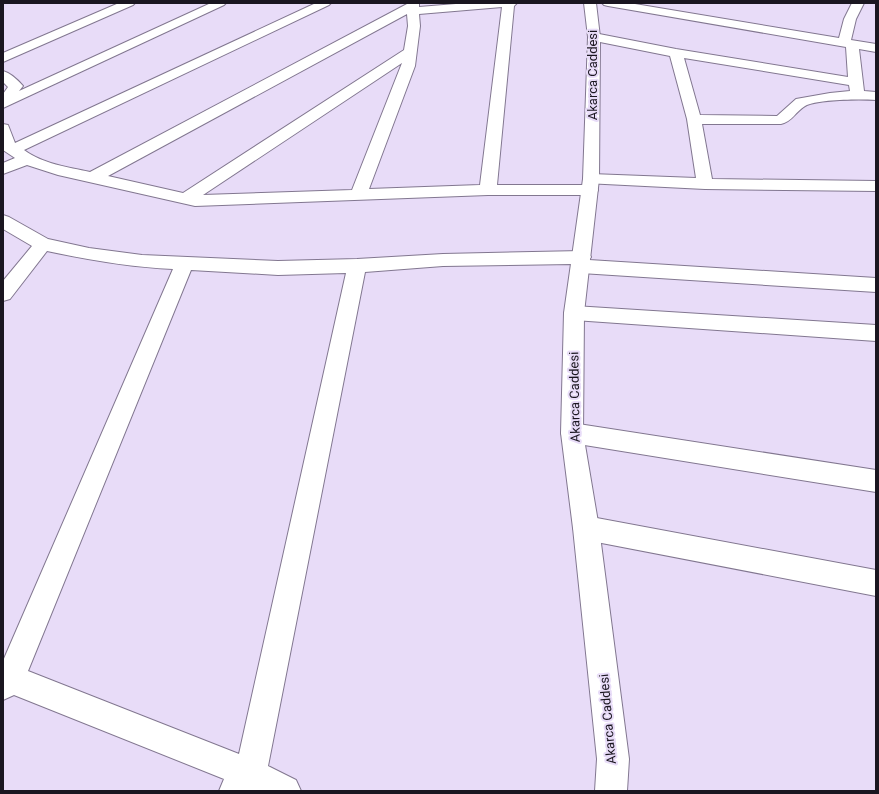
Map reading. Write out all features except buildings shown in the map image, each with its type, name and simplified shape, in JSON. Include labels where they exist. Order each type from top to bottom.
[{"type":"street","points":[[3,58],[129,3]]},
{"type":"street","points":[[3,104],[220,3]]},
{"type":"street","points":[[3,169],[20,154],[325,3]]},
{"type":"street","points":[[92,178],[413,7],[509,3],[488,190]]},
{"type":"street","name":"Akarca Caddesi","points":[[590,3],[594,37],[590,184],[582,262],[574,314],[572,433],[586,528],[612,759],[611,791]]},
{"type":"street","points":[[608,3],[876,48]]},
{"type":"street","points":[[857,89],[848,43],[850,19],[858,3]]},
{"type":"street","points":[[358,196],[408,66],[414,26],[413,7]]},
{"type":"street","points":[[594,37],[857,89],[876,96]]},
{"type":"street","points":[[186,199],[410,52]]},
{"type":"street","points":[[676,52],[694,119],[705,184]]},
{"type":"street","points":[[3,75],[16,86],[3,104]]},
{"type":"street","points":[[694,119],[780,120],[801,102],[857,89]]},
{"type":"street","points":[[3,128],[8,146],[20,154],[58,170],[195,201],[358,196],[590,184],[873,182]]},
{"type":"street","points":[[3,220],[43,244],[89,254],[127,259],[278,268],[357,266],[443,260],[582,262],[876,285]]},
{"type":"street","points":[[3,294],[43,244]]},
{"type":"street","points":[[185,263],[5,680],[243,782],[285,791]]},
{"type":"street","points":[[243,782],[357,266]]},
{"type":"street","points":[[574,314],[876,333]]},
{"type":"street","points":[[572,433],[876,481]]},
{"type":"street","points":[[586,528],[876,583]]}]
